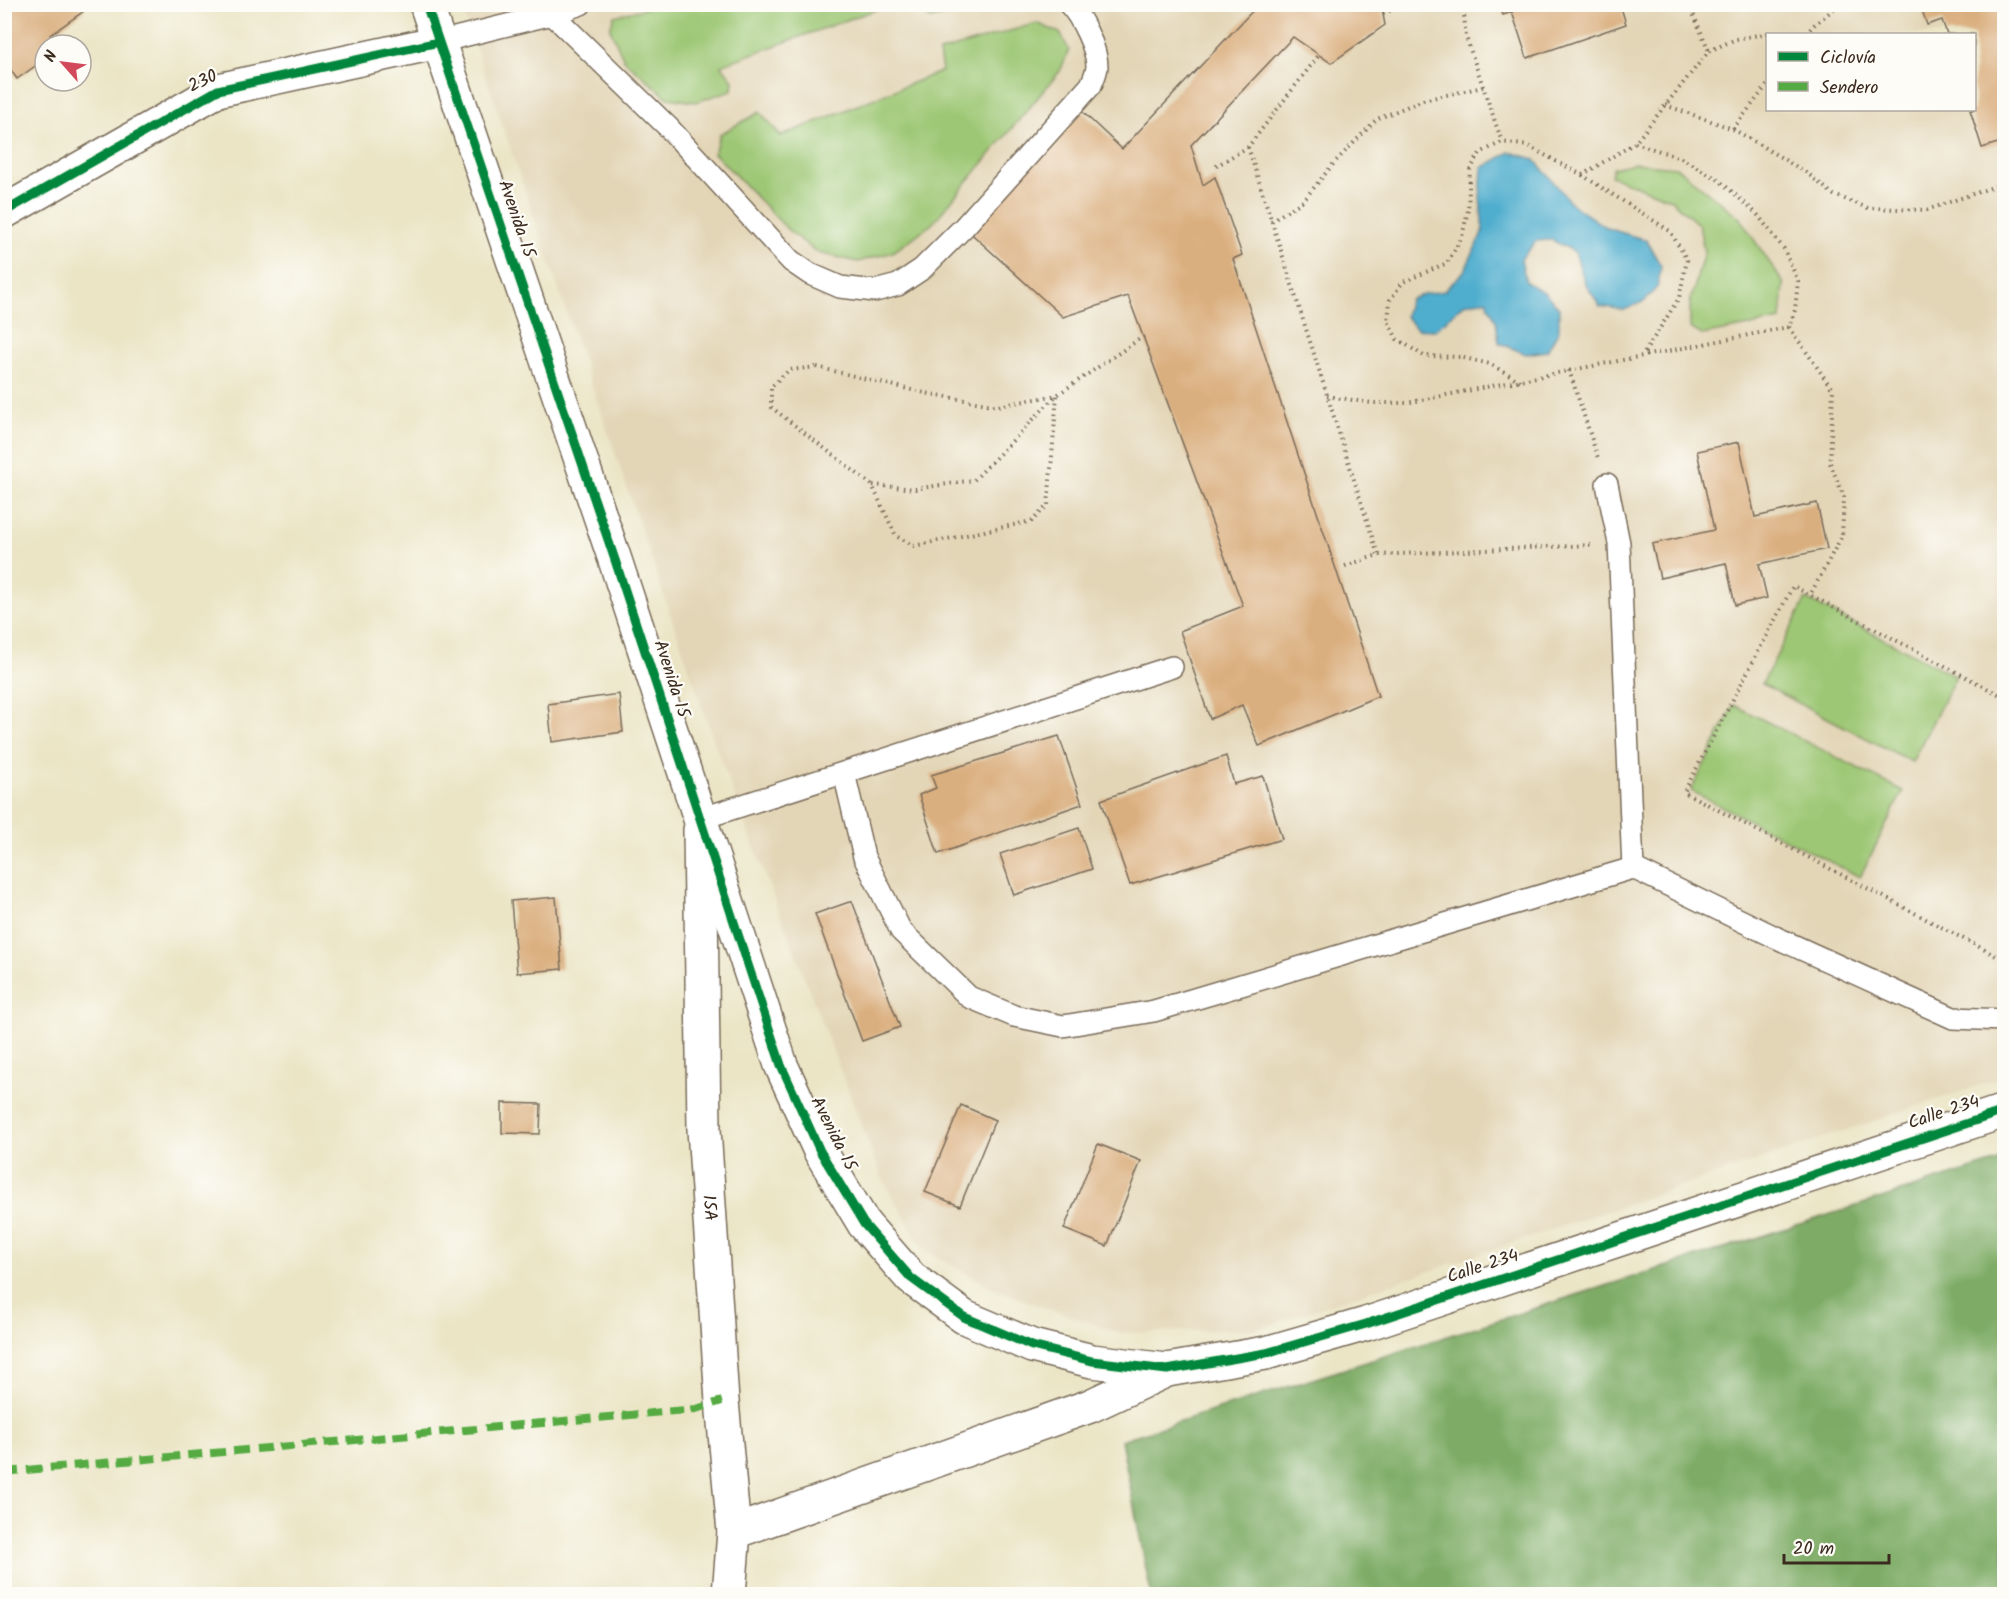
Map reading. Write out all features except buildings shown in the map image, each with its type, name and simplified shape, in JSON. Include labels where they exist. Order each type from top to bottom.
[{"type":"street","name":"Avenida 15","points":[[426,4],[615,560],[781,1065],[820,1151],[864,1224],[911,1278],[964,1317]]},
{"type":"street","name":"230","points":[[4,212],[218,90],[439,42]]},
{"type":"street","name":"15A","points":[[700,819],[704,1129],[722,1401],[734,1532],[729,1594]]},
{"type":"street","name":"Calle 234","points":[[964,1317],[1032,1346],[1092,1361],[1167,1370],[1266,1353],[1366,1324],[2004,1111]]},
{"type":"street","points":[[734,1532],[1090,1406],[1167,1370]]},
{"type":"lane","points":[[439,42],[552,14],[581,4]]},
{"type":"lane","points":[[552,14],[669,128],[791,261],[810,274],[840,287],[875,291],[898,285],[922,269],[964,227],[1091,85],[1097,66],[1089,35],[1076,11],[1069,4]]},
{"type":"lane","points":[[1607,484],[1619,543],[1633,868]]},
{"type":"lane","points":[[700,819],[1172,668]]},
{"type":"lane","points":[[844,773],[864,857],[902,931],[969,997],[1014,1016],[1063,1026],[1154,1011],[1633,868],[1775,937],[1953,1018],[2004,1020]]},
{"type":"path","points":[[1383,14],[1411,4]]},
{"type":"path","points":[[1463,4],[1466,37],[1502,142]]},
{"type":"path","points":[[1689,4],[1709,51]]},
{"type":"path","points":[[1807,33],[1840,4]]},
{"type":"path","points":[[1582,175],[1635,143],[1709,51],[1736,39],[1766,34]]},
{"type":"path","points":[[1216,166],[1248,147],[1319,55]]},
{"type":"path","points":[[1733,129],[1766,85]]},
{"type":"path","points":[[1271,221],[1303,201],[1334,163],[1377,119],[1423,100],[1483,87]]},
{"type":"path","points":[[1665,105],[1733,129],[1808,173],[1834,195],[1868,208],[1927,210],[2004,183]]},
{"type":"path","points":[[1520,381],[1490,364],[1460,357],[1424,356],[1397,339],[1388,321],[1390,300],[1402,282],[1447,263],[1462,237],[1468,210],[1470,170],[1480,153],[1502,142],[1528,146],[1582,175],[1670,231],[1687,260],[1679,298],[1643,355]]},
{"type":"path","points":[[1635,143],[1682,158],[1719,180],[1757,214],[1784,249],[1798,281],[1795,310],[1789,327]]},
{"type":"path","points":[[1248,147],[1378,555]]},
{"type":"path","points":[[1327,396],[1371,404],[1406,403],[1789,327]]},
{"type":"path","points":[[1789,327],[1833,390],[1830,463],[1844,497],[1842,536],[1810,595]]},
{"type":"path","points":[[872,485],[915,489],[974,480],[1057,395],[1144,336]]},
{"type":"path","points":[[817,367],[920,392],[999,406],[1057,395],[1048,505],[1032,521],[914,546],[896,536],[872,485],[771,407],[771,387],[789,370],[817,367]]},
{"type":"path","points":[[1569,370],[1607,484]]},
{"type":"path","points":[[1345,566],[1378,555],[1619,543]]},
{"type":"path","points":[[2004,697],[1793,586],[1684,792],[2004,960]]},
{"type":"shaded area","points":[[461,5],[2004,5],[2004,1077],[1258,1329],[1118,1333],[998,1291],[923,1249],[881,1176],[718,753]]},
{"type":"green space","points":[[658,5],[889,5],[721,65],[733,80],[732,90],[696,102],[668,98],[624,60],[610,29],[614,16]]},
{"type":"green space","points":[[906,5],[989,5],[931,19]]},
{"type":"green space","points":[[1037,23],[1060,33],[1069,50],[1060,71],[932,224],[893,252],[858,262],[818,253],[789,231],[714,153],[720,134],[760,112],[781,136],[942,71],[939,52]]},
{"type":"green space","points":[[1635,163],[1676,167],[1739,217],[1784,284],[1781,320],[1702,335],[1690,328],[1690,303],[1704,252],[1699,225],[1670,199],[1611,176],[1613,168]]},
{"type":"green space","points":[[1806,599],[1956,676],[1912,762],[1762,684]]},
{"type":"green space","points":[[1734,705],[1903,791],[1860,877],[1691,791]]},
{"type":"green space","points":[[2004,1159],[2004,1594],[1151,1594],[1121,1440]]},
{"type":"water","points":[[1510,152],[1534,159],[1573,205],[1607,228],[1646,240],[1661,266],[1658,286],[1645,301],[1624,310],[1600,306],[1585,283],[1575,252],[1552,240],[1536,241],[1521,259],[1526,282],[1544,292],[1559,308],[1559,330],[1547,351],[1526,354],[1499,343],[1496,321],[1486,300],[1464,304],[1435,330],[1417,329],[1405,316],[1410,299],[1444,291],[1465,270],[1483,231],[1480,197],[1482,168]]},
{"type":"marked path","points":[[4,1472],[696,1409],[722,1401]]},
{"type":"cycle path","points":[[426,4],[615,560],[781,1065],[820,1151],[864,1224],[911,1278],[964,1317],[1032,1346],[1092,1361],[1167,1370],[1266,1353],[1366,1324],[2004,1111]]},
{"type":"cycle path","points":[[4,212],[218,90],[439,42]]}]
